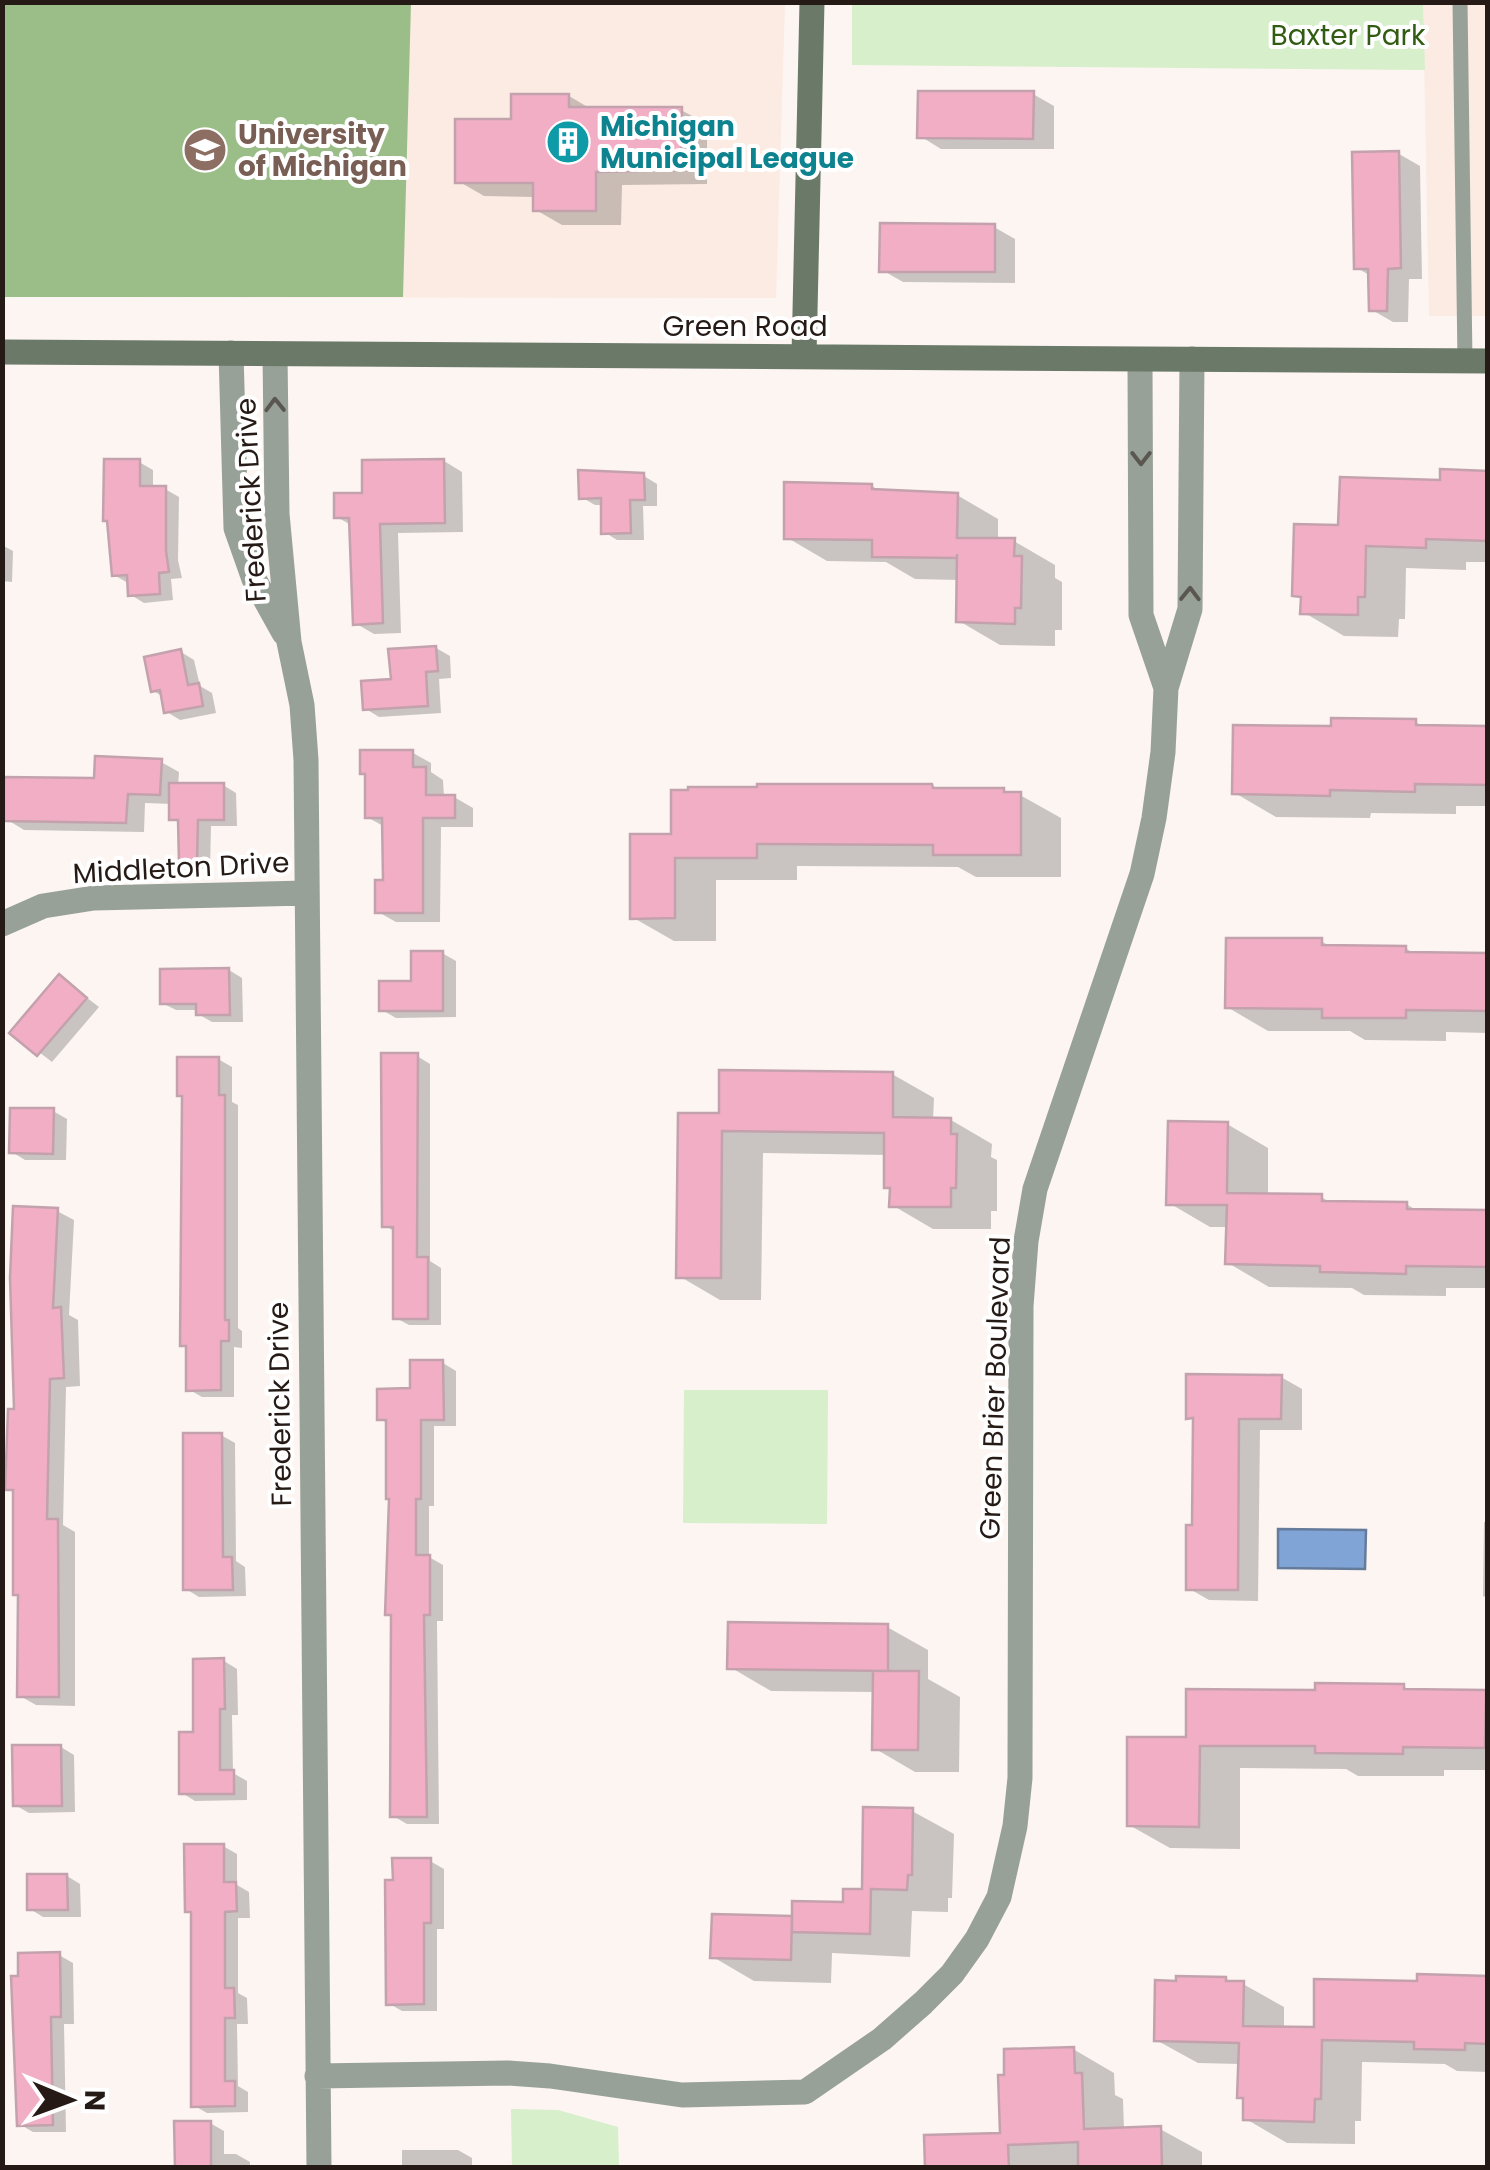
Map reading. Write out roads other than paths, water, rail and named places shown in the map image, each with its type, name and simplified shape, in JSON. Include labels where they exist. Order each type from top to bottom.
[{"type":"street","points":[[804,356],[812,2]]},
{"type":"street","name":"Green Road","points":[[2,352],[1476,361]]},
{"type":"street","name":"Frederick Drive","points":[[230,354],[236,528],[254,579],[288,642]]},
{"type":"street","name":"Frederick Drive","points":[[275,354],[276,514],[288,642],[302,705],[306,760],[320,2168]]},
{"type":"street","name":"Green Brier Boulevard","points":[[318,2076],[508,2073],[682,2095],[805,2092],[882,2039],[952,1974],[999,1897],[1015,1826],[1020,1778],[1021,1306],[1026,1241],[1046,1151],[1142,874],[1163,752],[1166,688],[1190,609],[1192,359]]},
{"type":"street","name":"Green Brier Boulevard","points":[[1140,360],[1141,615],[1166,688]]},
{"type":"street","name":"Middleton Drive","points":[[2,924],[43,906],[94,898],[305,893]]},
{"type":"lane","points":[[1460,2],[1476,361]]},
{"type":"water","points":[[1278,1529],[1366,1530],[1365,1569],[1278,1568]]},
{"type":"place","name":"Michigan Municipal League","points":[[568,142]]},
{"type":"place","name":"University of Michigan","points":[[205,150]]},
{"type":"park label","name":"Baxter Park","points":[[1348,35]]}]
